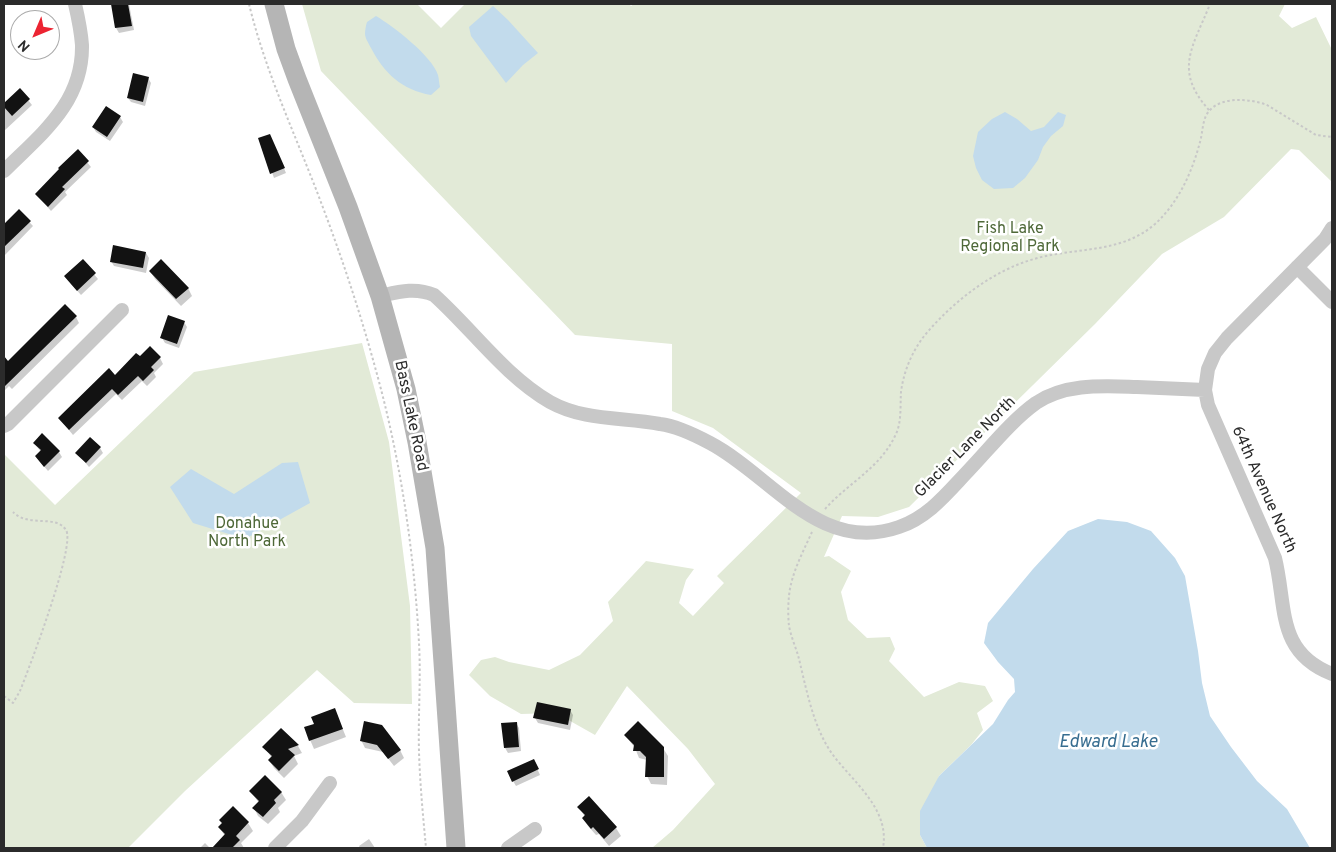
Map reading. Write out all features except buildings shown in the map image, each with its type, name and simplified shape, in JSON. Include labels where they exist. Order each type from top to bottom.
[{"type":"main road","name":"Bass Lake Road","points":[[274,4],[297,79],[348,207],[380,296],[406,389],[418,442],[435,548],[456,848]]},
{"type":"street","points":[[4,171],[53,122],[66,105],[76,86],[81,66],[82,44],[75,4]]},
{"type":"street","points":[[1205,390],[1208,369],[1215,353],[1332,228]]},
{"type":"street","points":[[1297,267],[1332,302]]},
{"type":"street","name":"Glacier Lane North","points":[[380,296],[415,290],[434,295],[507,370],[528,388],[552,403],[578,413],[662,424],[687,432],[712,443],[818,520],[842,530],[858,533],[899,527],[917,519],[934,507],[1020,417],[1036,403],[1053,395],[1072,389],[1098,386],[1205,390]]},
{"type":"street","points":[[4,426],[122,310]]},
{"type":"street","name":"64th Avenue North","points":[[1205,390],[1214,421],[1275,558],[1287,629],[1295,647],[1308,661],[1332,674]]},
{"type":"street","points":[[275,848],[302,821],[330,783]]},
{"type":"street","points":[[508,848],[536,829]]},
{"type":"path","points":[[249,4],[269,71],[322,204],[355,297],[375,366],[393,441],[407,527],[417,614],[419,645],[419,755],[426,848]]},
{"type":"path","points":[[1209,110],[1195,92],[1189,77],[1189,66],[1191,50],[1210,4]]},
{"type":"path","points":[[822,513],[888,450],[897,434],[900,423],[902,386],[912,355],[923,338],[942,317],[976,289],[1020,264],[1033,259],[1062,253],[1106,247],[1130,240],[1150,228],[1165,214],[1178,197],[1194,162],[1209,110],[1224,102],[1260,102],[1316,135],[1332,138]]},
{"type":"path","points":[[4,696],[13,703],[20,691],[49,608],[68,542],[66,530],[60,524],[26,520],[18,517],[13,512]]},
{"type":"path","points":[[814,527],[792,582],[788,603],[789,626],[818,724],[832,753],[868,795],[874,805],[885,839],[883,848]]},
{"type":"green space","name":"Fish Lake Regional Park","points":[[302,4],[417,4],[441,28],[465,4],[629,4],[631,6],[634,4],[1285,4],[1279,16],[1292,28],[1316,17],[1332,50],[1332,182],[1299,150],[1291,149],[1224,217],[1162,254],[1095,324],[909,507],[878,517],[842,516],[824,557],[829,556],[851,571],[841,592],[848,620],[867,638],[890,637],[895,649],[889,661],[924,697],[959,682],[985,686],[993,701],[977,713],[983,730],[971,745],[939,776],[920,835],[927,848],[652,848],[673,830],[715,784],[688,749],[627,686],[595,735],[556,713],[521,714],[490,696],[469,675],[481,660],[495,657],[509,662],[549,670],[580,655],[613,621],[608,602],[646,561],[694,569],[686,580],[679,603],[693,616],[724,583],[717,576],[801,493],[713,428],[672,411],[672,344],[575,335],[321,71]]},
{"type":"green space","name":"Donahue North Park","points":[[362,343],[389,442],[410,606],[412,704],[354,703],[317,670],[185,791],[128,848],[4,848],[4,454],[55,505],[194,372]]},
{"type":"water","points":[[493,6],[538,53],[523,65],[506,83],[471,36],[469,27]]},
{"type":"water","points":[[376,16],[411,42],[434,67],[438,75],[440,87],[431,95],[403,85],[388,73],[376,57],[366,39],[365,29],[367,22]]},
{"type":"water","points":[[1005,112],[1031,131],[1044,127],[1058,112],[1066,115],[1063,126],[1051,136],[1043,147],[1038,160],[1025,178],[1013,188],[994,189],[982,180],[973,156],[978,132],[992,119]]},
{"type":"water","points":[[298,462],[310,503],[245,539],[193,523],[170,487],[191,469],[234,494],[282,463]]},
{"type":"water","name":"Edward Lake","points":[[1098,519],[1127,522],[1151,531],[1175,558],[1185,576],[1202,683],[1210,716],[1257,781],[1287,809],[1310,848],[927,848],[920,835],[920,811],[939,776],[993,724],[1015,692],[1014,679],[984,643],[988,623],[1068,531]]}]
